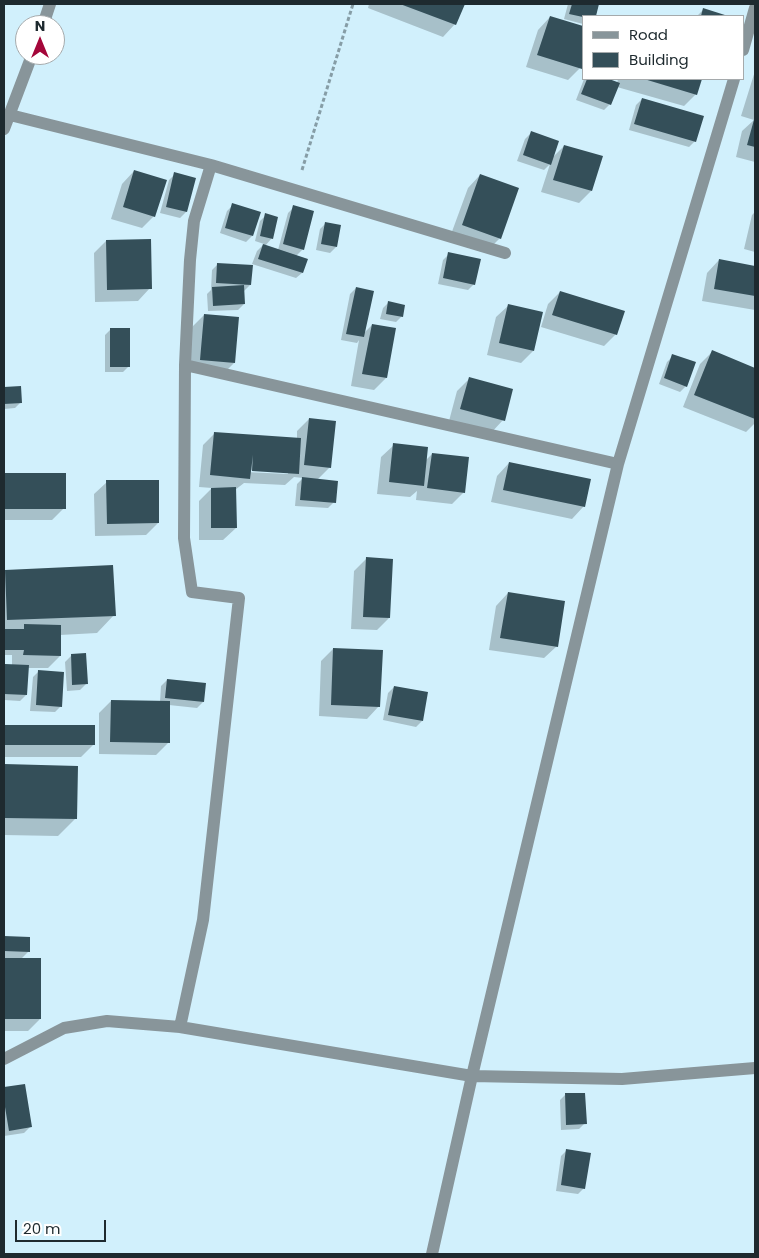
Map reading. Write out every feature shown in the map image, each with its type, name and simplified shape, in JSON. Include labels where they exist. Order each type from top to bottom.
[{"type":"street","points":[[744,46],[755,8]]},
{"type":"street","points":[[4,129],[28,65]]},
{"type":"street","points":[[432,1254],[472,1076],[618,464],[734,80]]},
{"type":"street","points":[[10,115],[211,165],[505,253]]},
{"type":"street","points":[[180,1028],[204,920],[239,598],[192,592],[184,538],[185,365],[190,260],[194,220],[211,165]]},
{"type":"street","points":[[185,365],[618,464]]},
{"type":"street","points":[[4,1060],[64,1028],[108,1021],[180,1028],[472,1076],[622,1079],[755,1068]]},
{"type":"path","points":[[296,190],[354,4]]},
{"type":"building","points":[[400,4],[465,4],[456,25]]},
{"type":"building","points":[[572,4],[599,4],[596,15],[582,15],[582,17],[569,14]]},
{"type":"building","points":[[703,8],[725,15],[701,15]]},
{"type":"building","points":[[550,16],[582,26],[582,69],[537,55]]},
{"type":"building","points":[[587,80],[612,80],[620,83],[611,105],[581,94]]},
{"type":"building","points":[[647,80],[702,80],[697,95]]},
{"type":"building","points":[[642,98],[704,116],[696,142],[634,124]]},
{"type":"building","points":[[755,116],[755,147],[747,145]]},
{"type":"building","points":[[531,131],[559,141],[551,165],[523,155]]},
{"type":"building","points":[[564,145],[603,156],[592,191],[553,180]]},
{"type":"building","points":[[134,170],[167,180],[155,217],[123,207]]},
{"type":"building","points":[[174,172],[196,178],[187,212],[166,207]]},
{"type":"building","points":[[480,174],[519,188],[501,239],[462,225]]},
{"type":"building","points":[[232,203],[261,212],[253,236],[225,228]]},
{"type":"building","points":[[293,205],[314,211],[304,250],[283,244]]},
{"type":"building","points":[[265,213],[278,217],[273,239],[260,236]]},
{"type":"building","points":[[325,222],[341,225],[337,247],[321,244]]},
{"type":"building","points":[[151,239],[152,289],[107,290],[106,240]]},
{"type":"building","points":[[263,244],[308,259],[303,273],[258,259]]},
{"type":"building","points":[[448,252],[481,259],[475,285],[443,278]]},
{"type":"building","points":[[719,259],[755,266],[755,296],[714,289]]},
{"type":"building","points":[[217,263],[253,265],[251,285],[216,283]]},
{"type":"building","points":[[244,285],[245,304],[213,306],[212,287]]},
{"type":"building","points":[[356,287],[374,291],[364,337],[346,334]]},
{"type":"building","points":[[560,291],[625,311],[617,335],[552,315]]},
{"type":"building","points":[[388,301],[405,305],[403,317],[386,314]]},
{"type":"building","points":[[508,304],[543,312],[534,351],[499,343]]},
{"type":"building","points":[[204,314],[239,317],[235,363],[200,360]]},
{"type":"building","points":[[372,324],[396,328],[387,378],[362,374]]},
{"type":"building","points":[[110,328],[130,328],[130,367],[110,367]]},
{"type":"building","points":[[712,350],[755,368],[755,419],[694,395]]},
{"type":"building","points":[[672,354],[696,362],[687,387],[664,378]]},
{"type":"building","points":[[469,377],[513,389],[505,421],[460,409]]},
{"type":"building","points":[[21,386],[22,403],[4,404],[4,387]]},
{"type":"building","points":[[309,418],[336,421],[331,468],[304,465]]},
{"type":"building","points":[[214,432],[301,438],[299,474],[252,471],[253,455],[250,479],[210,475]]},
{"type":"building","points":[[393,443],[428,447],[424,486],[389,482]]},
{"type":"building","points":[[432,453],[469,457],[465,493],[427,488]]},
{"type":"building","points":[[509,462],[591,479],[585,507],[503,490]]},
{"type":"building","points":[[4,473],[66,473],[66,509],[4,509]]},
{"type":"building","points":[[302,477],[338,481],[336,503],[300,500]]},
{"type":"building","points":[[106,480],[159,480],[159,523],[107,524]]},
{"type":"building","points":[[236,487],[237,528],[211,528],[211,488]]},
{"type":"building","points":[[366,557],[393,559],[390,618],[363,617]]},
{"type":"building","points":[[113,565],[116,616],[7,620],[5,570]]},
{"type":"building","points":[[508,592],[565,601],[558,647],[500,638]]},
{"type":"building","points":[[24,624],[61,625],[61,656],[23,655],[24,650],[4,650],[4,629],[24,629]]},
{"type":"building","points":[[333,648],[383,650],[380,707],[331,705]]},
{"type":"building","points":[[86,653],[88,684],[72,685],[71,654]]},
{"type":"building","points":[[5,664],[29,665],[27,695],[4,694]]},
{"type":"building","points":[[38,670],[64,672],[62,707],[36,705]]},
{"type":"building","points":[[167,679],[206,683],[204,702],[165,698]]},
{"type":"building","points":[[394,686],[428,692],[423,721],[388,715]]},
{"type":"building","points":[[111,700],[170,701],[170,743],[110,742]]},
{"type":"building","points":[[4,725],[95,725],[95,745],[4,745]]},
{"type":"building","points":[[4,764],[78,766],[77,819],[4,818]]},
{"type":"building","points":[[4,936],[30,937],[30,952],[4,951]]},
{"type":"building","points":[[4,958],[41,958],[41,1019],[4,1019]]},
{"type":"building","points":[[25,1084],[32,1127],[9,1131],[4,1101],[4,1087]]},
{"type":"building","points":[[565,1093],[585,1093],[587,1124],[566,1125]]},
{"type":"building","points":[[566,1149],[591,1153],[585,1189],[561,1185]]}]
